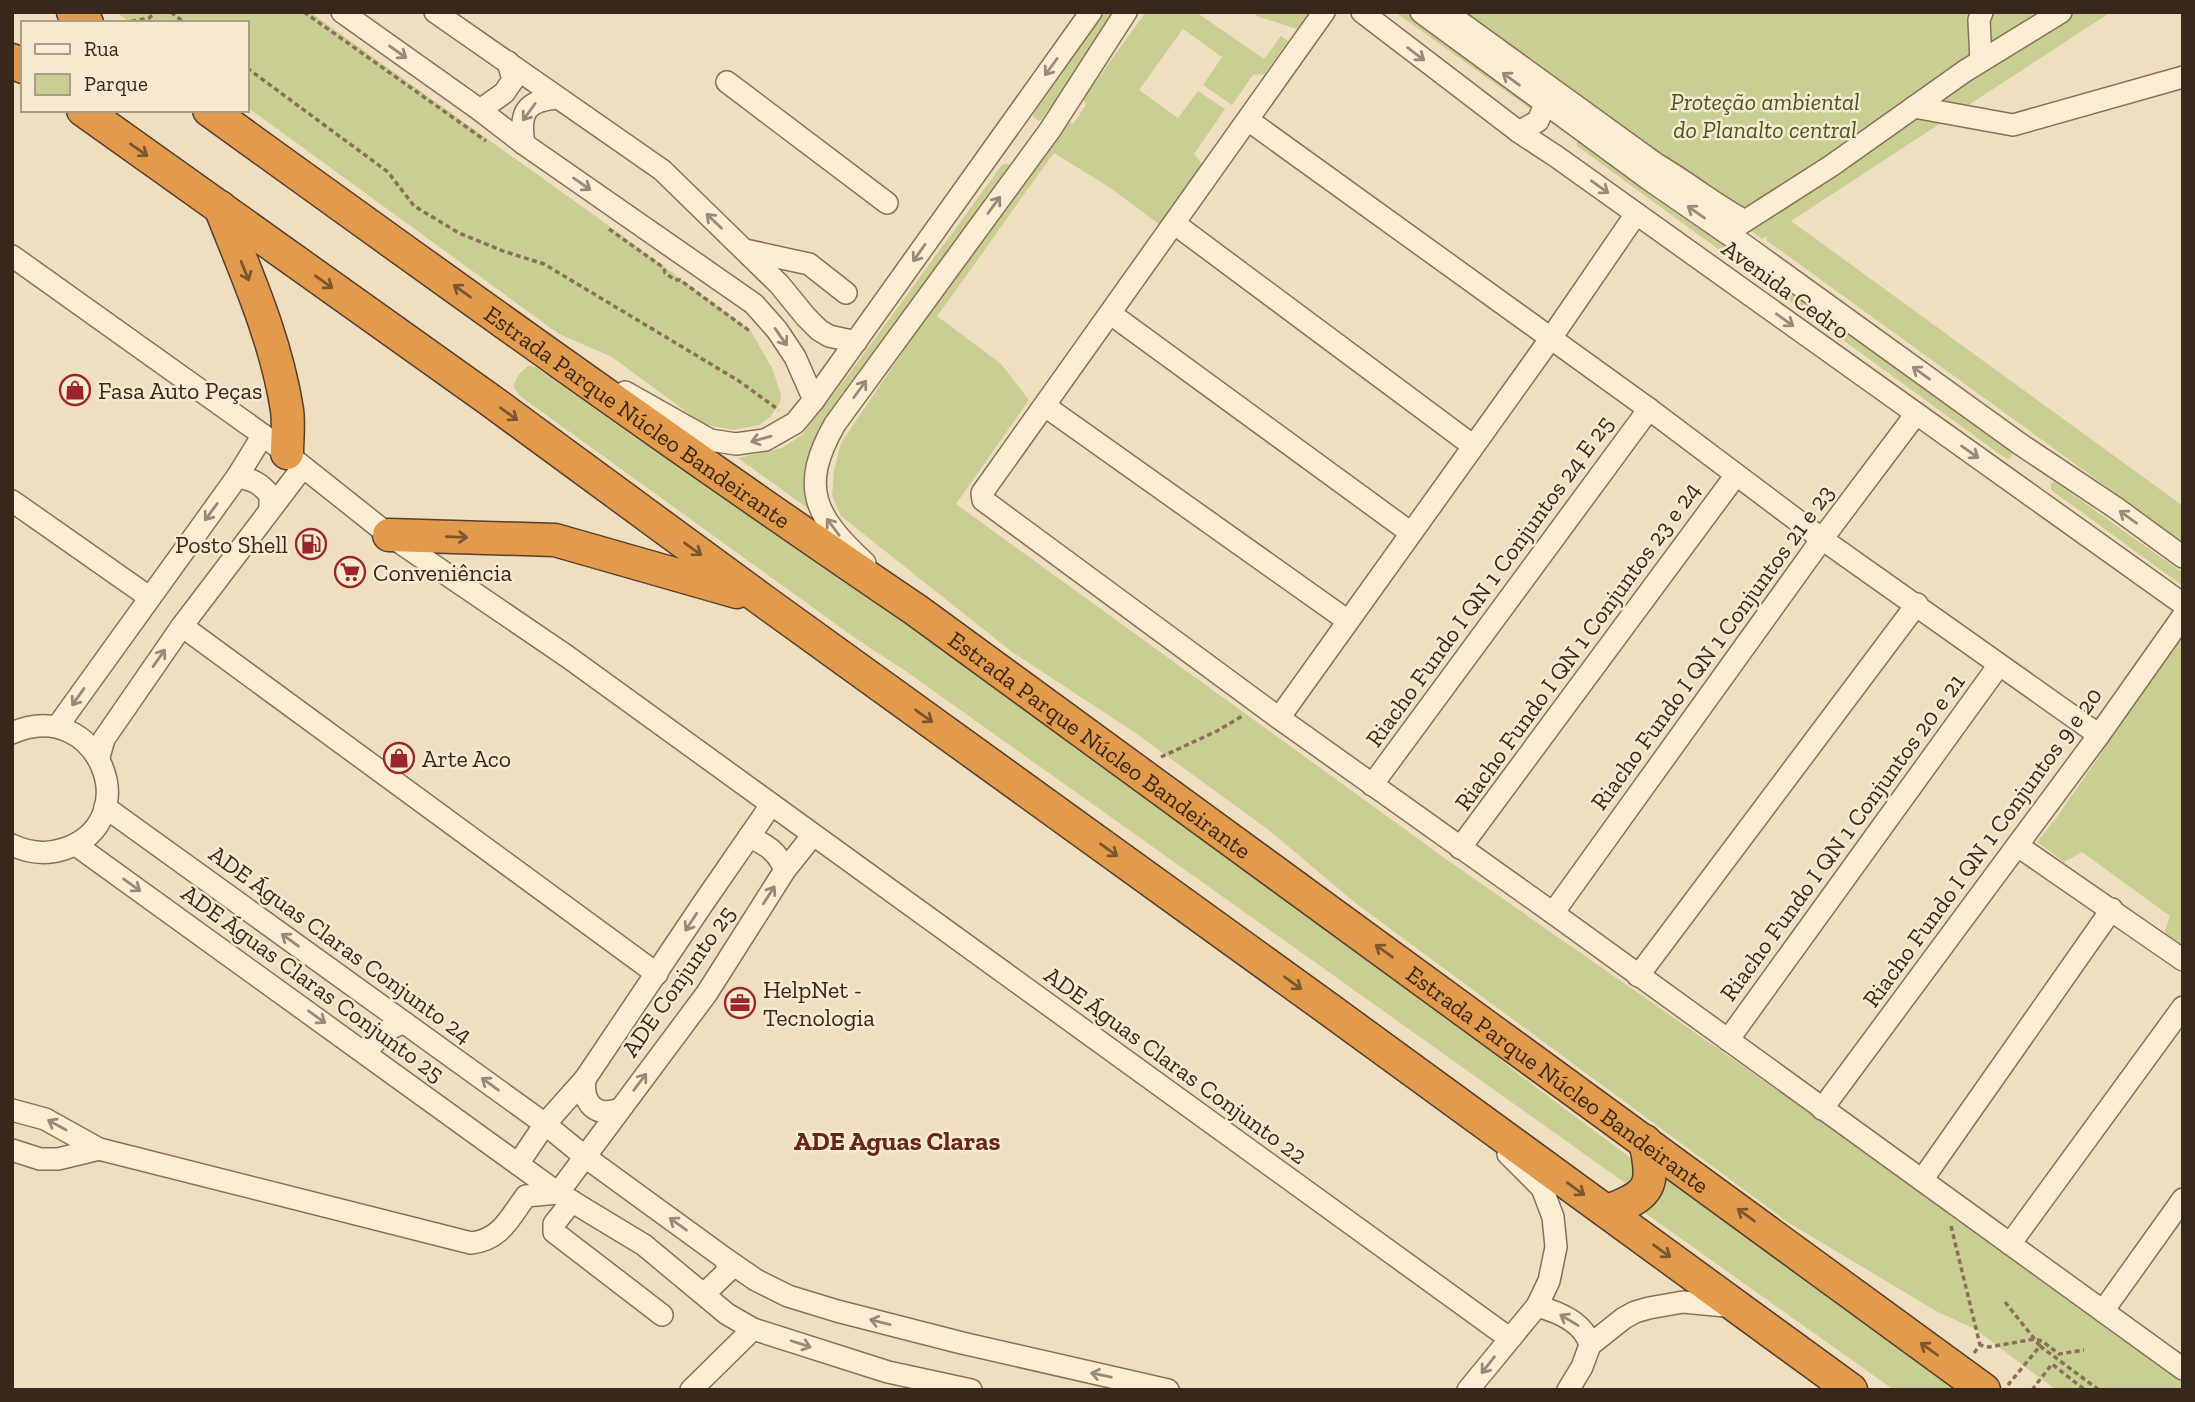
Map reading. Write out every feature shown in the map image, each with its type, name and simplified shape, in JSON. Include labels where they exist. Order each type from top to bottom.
[{"type":"highway","points":[[86,112],[491,400],[1851,1390]]},
{"type":"highway","name":"Estrada Parque Núcleo Bandeirante","points":[[212,112],[560,363],[768,510],[916,610],[1973,1381]]},
{"type":"highway","points":[[220,207],[253,290],[279,367],[288,413],[284,452]]},
{"type":"highway","points":[[389,535],[555,540],[761,599]]},
{"type":"highway","points":[[1607,1211],[1625,1205],[1650,1182],[1651,1167],[1645,1141]]},
{"type":"street","points":[[342,12],[524,144],[754,304],[777,330],[795,357],[814,400]]},
{"type":"street","points":[[435,12],[662,170],[779,284],[819,330],[830,336],[856,342]]},
{"type":"street","points":[[560,363],[605,381],[710,440],[736,444],[765,440],[795,423],[856,342],[1091,12]]},
{"type":"street","points":[[916,610],[853,552],[828,522],[818,503],[814,487],[815,467],[822,446],[835,424],[1050,130],[1126,12]]},
{"type":"street","points":[[1324,12],[982,493],[983,500],[1270,712],[1553,913],[2183,1369]]},
{"type":"street","name":"Avenida Cedro","points":[[1362,12],[1519,132],[1558,157],[2183,604]]},
{"type":"street","name":"Avenida Cedro","points":[[1421,12],[2020,444],[2183,557]]},
{"type":"street","points":[[1446,12],[1656,163],[1745,222]]},
{"type":"street","points":[[1981,61],[1979,20],[1982,12]]},
{"type":"street","points":[[1723,230],[1745,222],[1831,166],[1981,61],[2061,12]]},
{"type":"street","points":[[480,110],[504,93],[513,80],[508,62]]},
{"type":"street","points":[[1914,107],[2013,125],[2183,77]]},
{"type":"street","points":[[727,82],[887,203]]},
{"type":"street","points":[[524,144],[521,125],[527,111],[537,102],[557,98]]},
{"type":"street","points":[[1519,132],[1538,121],[1545,104]]},
{"type":"street","points":[[1020,109],[1024,123],[1039,131],[1050,130]]},
{"type":"street","points":[[1248,120],[1649,408],[1822,539],[2099,736]]},
{"type":"street","points":[[1558,157],[1557,141],[1573,124]]},
{"type":"street","points":[[988,155],[999,147],[1008,148],[1019,157],[1020,169]]},
{"type":"street","points":[[1270,712],[1348,621],[1551,338],[1636,214]]},
{"type":"street","points":[[1745,222],[1747,247]]},
{"type":"street","points":[[1175,224],[1472,445]]},
{"type":"street","points":[[745,250],[809,264],[846,293]]},
{"type":"street","name":"ADE Águas Claras Conjunto 22","points":[[12,256],[284,452],[389,535],[568,657],[1509,1338]]},
{"type":"street","points":[[754,304],[779,284]]},
{"type":"street","points":[[1111,314],[1410,533]]},
{"type":"street","points":[[1045,406],[1348,621]]},
{"type":"street","name":"Riacho Fundo I QN 1 Conjuntos 24 E 25","points":[[1372,785],[1649,408]]},
{"type":"street","name":"Riacho Fundo I QN 1 Conjuntos 21 e 23","points":[[1553,913],[1822,539],[1916,414]]},
{"type":"street","points":[[1995,469],[2011,469],[2021,464],[2026,456],[2026,449],[2020,444]]},
{"type":"street","points":[[57,727],[237,477],[284,452]]},
{"type":"street","points":[[99,757],[104,739],[182,626],[271,507],[284,452]]},
{"type":"street","points":[[2032,496],[2036,477],[2049,466],[2056,468]]},
{"type":"street","name":"Riacho Fundo I QN 1 Conjuntos 23 e 24","points":[[1460,848],[1736,475]]},
{"type":"street","points":[[237,477],[252,479],[263,487],[270,495],[271,507]]},
{"type":"street","points":[[12,501],[149,597]]},
{"type":"street","points":[[1638,976],[1917,604]]},
{"type":"street","name":"Riacho Fundo I QN 1 Conjuntos 9 e 20","points":[[1822,1109],[2099,736],[2183,616]]},
{"type":"street","points":[[182,626],[657,974]]},
{"type":"street","name":"Riacho Fundo I QN 1 Conjuntos 20 e 21","points":[[1728,1040],[1999,665]]},
{"type":"street","points":[[12,733],[41,725],[57,727],[81,738],[99,757],[107,781],[105,807],[99,822],[89,835],[76,845],[51,853],[16,855]]},
{"type":"street","name":"ADE Conjunto 25","points":[[518,1164],[545,1124],[585,1079],[771,805]]},
{"type":"street","name":"ADE Águas Claras Conjunto 24","points":[[105,807],[545,1124],[584,1156]]},
{"type":"street","name":"ADE Conjunto 25","points":[[662,1315],[554,1232],[554,1224],[584,1156],[706,993],[785,870],[813,835]]},
{"type":"street","points":[[748,837],[771,849],[782,861],[785,870]]},
{"type":"street","name":"ADE Águas Claras Conjunto 25","points":[[76,845],[518,1164],[565,1197],[644,1245],[727,1314],[753,1329],[888,1371],[971,1390]]},
{"type":"street","points":[[2018,846],[2183,960]]},
{"type":"street","points":[[1922,1181],[2112,909]]},
{"type":"street","points":[[2010,1244],[2183,1007]]},
{"type":"street","points":[[366,1053],[376,1038],[393,1025],[405,1023]]},
{"type":"street","points":[[585,1079],[583,1092],[588,1102],[598,1111],[609,1113],[620,1109]]},
{"type":"street","points":[[1443,1092],[1542,1188],[1553,1217],[1556,1247],[1549,1281],[1536,1306],[1468,1390]]},
{"type":"street","points":[[12,1110],[45,1119],[99,1149],[471,1243],[484,1242],[498,1233],[526,1196]]},
{"type":"street","points":[[12,1150],[40,1159],[58,1159],[99,1149]]},
{"type":"street","points":[[584,1156],[756,1280],[788,1296],[962,1343],[1168,1390]]},
{"type":"street","points":[[518,1164],[526,1196]]},
{"type":"street","points":[[526,1196],[565,1197]]},
{"type":"street","points":[[2103,1311],[2183,1199]]},
{"type":"street","points":[[704,1294],[727,1272],[727,1260]]},
{"type":"street","points":[[1571,1389],[1590,1345],[1624,1318],[1649,1308],[1683,1302],[1738,1307]]},
{"type":"street","points":[[1536,1306],[1553,1311],[1578,1326],[1588,1336],[1590,1345]]},
{"type":"street","points":[[691,1390],[753,1329]]},
{"type":"path","points":[[133,21],[149,18],[156,12]]},
{"type":"path","points":[[248,69],[388,173],[414,206],[459,233],[544,264],[738,381],[795,423]]},
{"type":"path","points":[[1135,769],[1217,731],[1270,712]]},
{"type":"path","points":[[1949,1221],[1980,1345],[1973,1381]]},
{"type":"path","points":[[2005,1302],[2040,1346],[2099,1390]]},
{"type":"path","points":[[1980,1345],[1989,1347],[2035,1339],[2042,1340],[2059,1354],[2084,1350]]},
{"type":"path","points":[[2005,1390],[2040,1346]]},
{"type":"path","points":[[2032,1390],[2052,1364],[2085,1390]]},
{"type":"green space","points":[[116,12],[310,12],[750,330],[772,368],[781,394],[780,403],[770,417],[759,425],[733,430],[703,424],[612,357],[559,334],[248,108],[248,21],[128,21]]},
{"type":"green space","points":[[1105,12],[1119,12],[1039,121],[1033,117],[1034,113]]},
{"type":"green space","points":[[1146,12],[1196,12],[1264,59],[1281,36],[1288,41],[1265,74],[1253,75],[1232,105],[1203,85],[1222,57],[1183,29],[1139,90],[1178,118],[1198,91],[1225,109],[1194,154],[1203,165],[1160,225],[1112,189],[1054,153],[1024,194],[937,316],[1001,364],[1029,400],[956,504],[1446,859],[1942,1205],[2183,1381],[2183,1390],[2056,1390],[1975,1329],[1936,1311],[1789,1223],[1358,905],[1266,828],[1137,734],[1012,652],[841,516],[832,496],[834,470],[841,443],[952,279],[1065,121],[1073,124],[1086,105],[1083,99]]},
{"type":"green space","points":[[1253,12],[1310,12],[1297,29],[1257,16]]},
{"type":"green space","points":[[1395,12],[1412,12],[1533,107],[1529,108]]},
{"type":"green space","name":"Proteção ambiental do Planalto central","points":[[1446,12],[2111,12],[1791,221],[2183,506],[2183,542],[1766,240],[1768,236],[1762,239]]},
{"type":"green space","points":[[1581,138],[2009,449],[2011,457],[2008,459],[2002,456],[1577,146],[1577,139]]},
{"type":"green space","points":[[1002,165],[1013,168],[842,405],[813,512],[738,458],[782,448],[802,435]]},
{"type":"green space","points":[[529,365],[643,443],[693,467],[1407,982],[1521,1076],[1632,1159],[1638,1166],[1636,1183],[1628,1184],[1621,1180],[907,672],[858,640],[520,396],[513,386],[519,374]]},
{"type":"green space","points":[[2055,482],[2183,573],[2183,586],[2051,490],[2051,483]]},
{"type":"green space","points":[[2183,635],[2183,947],[2164,934],[2170,916],[2082,852],[2064,862],[2037,842]]},
{"type":"green space","points":[[1667,1175],[1968,1390],[1894,1390],[1641,1210],[1659,1196]]},
{"type":"place","name":"Fasa Auto Peças","points":[[75,390]]},
{"type":"place","name":"Posto Shell","points":[[311,544]]},
{"type":"place","name":"Conveniência","points":[[350,572]]},
{"type":"place","name":"Arte Aco","points":[[399,758]]},
{"type":"place","name":"HelpNet - Tecnologia","points":[[740,1003]]},
{"type":"district","name":"ADE Aguas Claras","points":[[897,1141]]}]
